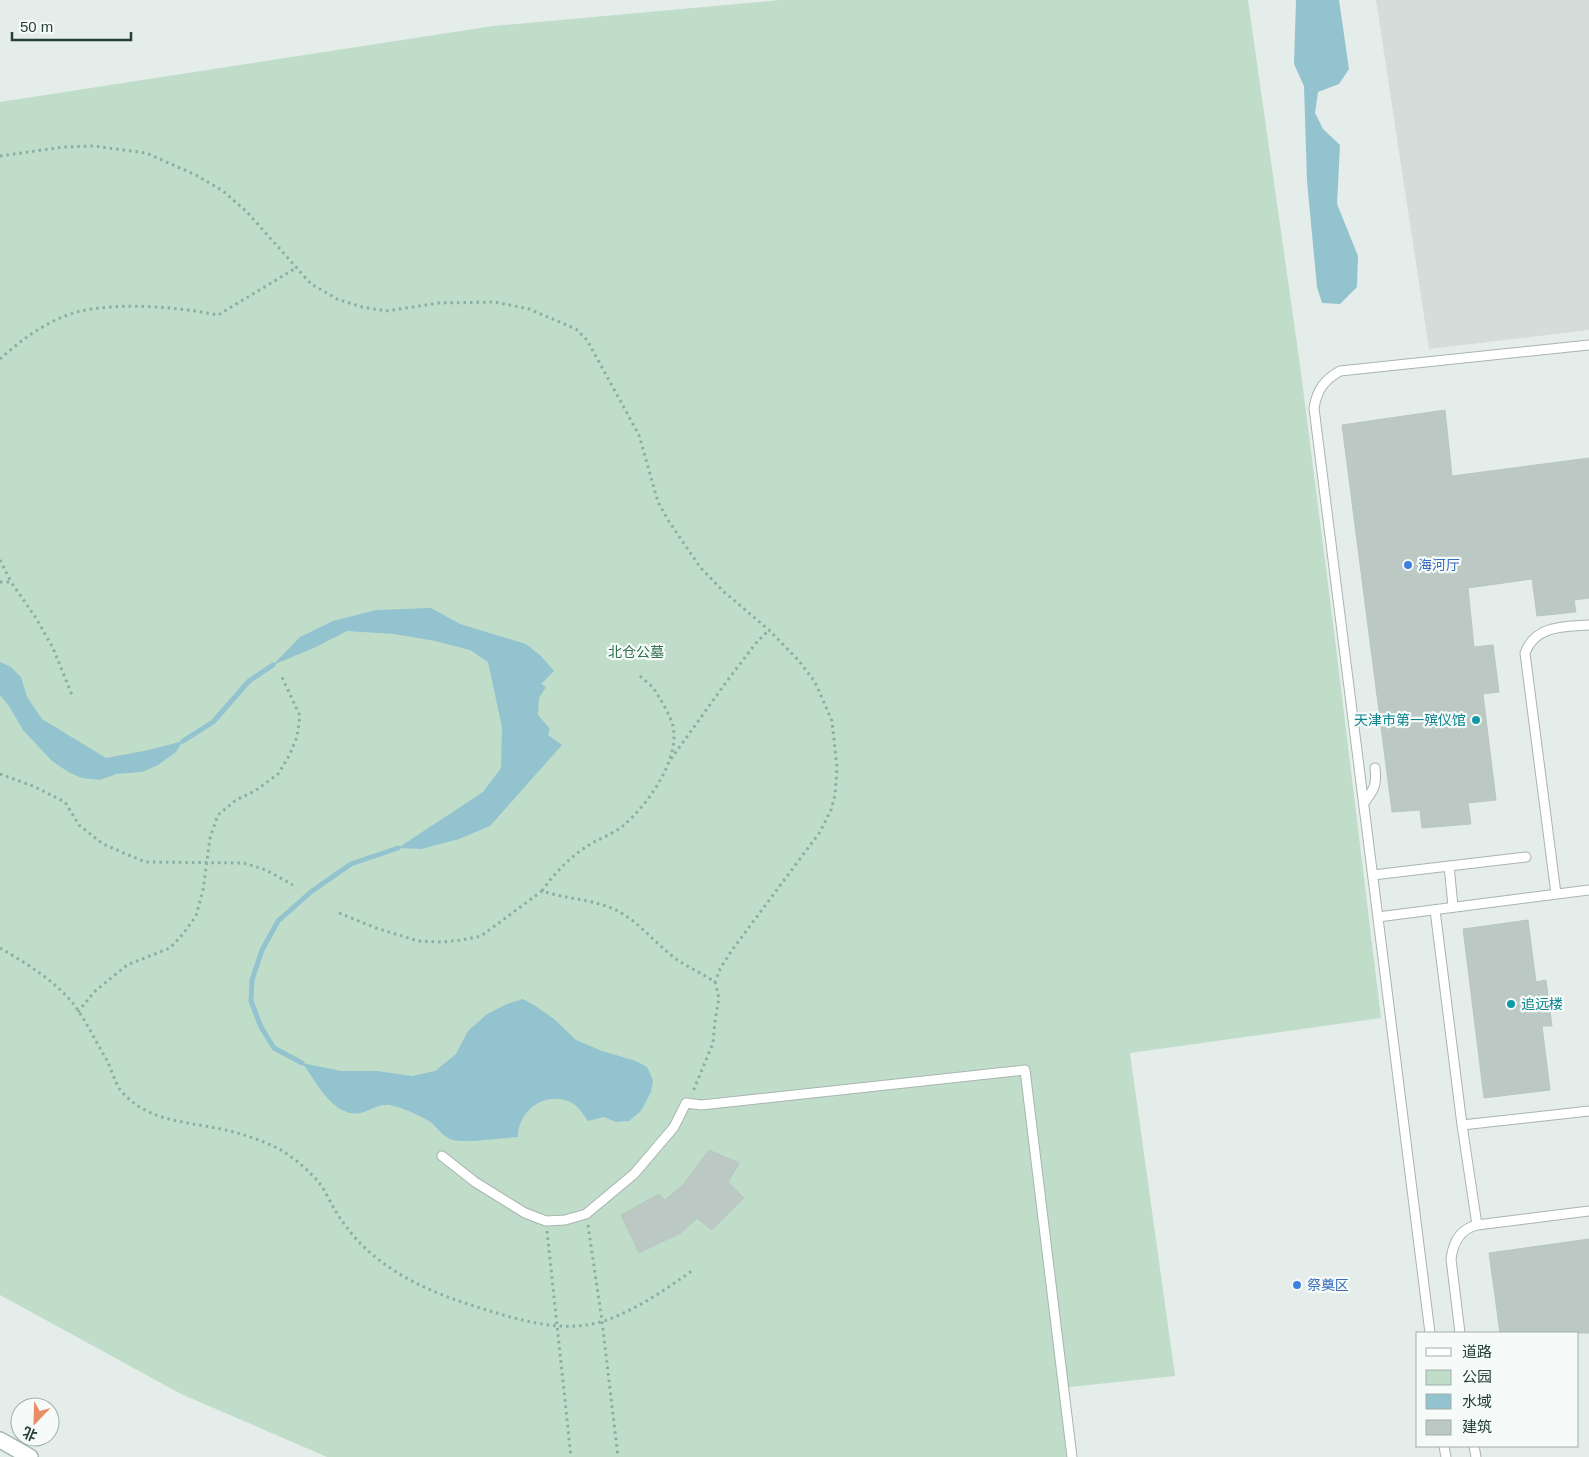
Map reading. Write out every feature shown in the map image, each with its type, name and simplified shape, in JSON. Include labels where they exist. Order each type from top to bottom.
[{"type":"street","points":[[0,1440],[30,1457]]},
{"type":"lane","points":[[1430,1332],[1314,408],[1316,396],[1322,386],[1340,371],[1589,344]]},
{"type":"lane","points":[[1556,894],[1525,653],[1529,643],[1538,634],[1553,629],[1589,624]]},
{"type":"lane","points":[[1364,803],[1375,789],[1376,768]]},
{"type":"lane","points":[[1373,876],[1526,857]]},
{"type":"lane","points":[[1449,866],[1453,906]]},
{"type":"lane","points":[[1378,917],[1589,890]]},
{"type":"lane","points":[[1435,910],[1462,1125],[1477,1225]]},
{"type":"lane","points":[[442,1156],[507,1204],[546,1221],[565,1220],[586,1214],[640,1168],[674,1127],[686,1103],[701,1105],[1025,1070],[1072,1457]]},
{"type":"lane","points":[[1462,1125],[1589,1111]]},
{"type":"lane","points":[[1460,1332],[1451,1259],[1453,1248],[1467,1228],[1477,1225],[1589,1211]]},
{"type":"path","points":[[0,156],[64,146],[94,146],[146,153],[196,175],[223,191],[247,212],[311,284],[336,300],[386,311],[439,303],[496,302],[529,309],[576,329],[588,340],[639,436],[658,502],[668,520],[706,573],[723,591],[769,630],[799,661],[815,682],[832,721],[836,752],[838,768],[835,795],[831,810],[820,832],[720,968],[715,982],[719,998],[713,1043],[698,1080],[686,1103]]},
{"type":"path","points":[[0,359],[16,344],[49,324],[81,311],[117,306],[182,308],[218,315],[296,268]]},
{"type":"path","points":[[0,560],[11,582],[36,618],[53,648],[72,695]]},
{"type":"path","points":[[0,582],[11,582]]},
{"type":"path","points":[[669,762],[727,681],[756,643],[769,630]]},
{"type":"path","points":[[78,1012],[94,992],[127,965],[170,948],[196,916],[203,890],[210,838],[218,815],[236,800],[255,791],[278,774],[290,756],[297,736],[300,716],[281,675]]},
{"type":"path","points":[[339,913],[376,928],[418,941],[441,942],[462,940],[481,936],[542,891],[554,874],[587,846],[623,827],[662,777],[669,762],[674,745],[673,726],[654,689],[640,676]]},
{"type":"path","points":[[0,774],[33,786],[65,802],[79,825],[103,844],[145,862],[244,863],[266,870],[293,885]]},
{"type":"path","points":[[542,891],[558,897],[600,904],[617,910],[679,961],[715,982]]},
{"type":"path","points":[[0,948],[45,976],[72,1003],[108,1062],[121,1091],[143,1109],[162,1118],[236,1132],[270,1144],[283,1152],[320,1184],[336,1213],[361,1244],[388,1266],[431,1291],[526,1322],[557,1326],[602,1322],[632,1309],[663,1291],[693,1270]]},
{"type":"path","points":[[586,1214],[602,1322],[618,1457]]},
{"type":"path","points":[[546,1221],[571,1457]]},
{"type":"shaded area","points":[[1376,0],[1589,0],[1589,330],[1429,349]]},
{"type":"green space","name":"北仓公墓","points":[[781,0],[1248,0],[1300,365],[1381,1018],[1130,1053],[1175,1376],[1060,1388],[1069,1457],[327,1457],[181,1394],[0,1295],[0,102],[493,26]]},
{"type":"water","points":[[1296,0],[1339,0],[1349,69],[1339,84],[1318,92],[1315,113],[1323,129],[1340,145],[1337,204],[1358,256],[1357,287],[1340,304],[1322,303],[1317,287],[1307,181],[1304,86],[1294,64]]},
{"type":"water","points":[[431,608],[460,624],[526,644],[541,656],[554,671],[541,684],[546,687],[539,698],[538,715],[550,729],[548,735],[562,745],[490,826],[459,839],[421,849],[398,848],[483,792],[501,768],[502,727],[488,662],[470,650],[435,641],[394,634],[347,631],[316,647],[273,665],[300,637],[333,621],[376,610]]},
{"type":"water","points":[[0,662],[11,667],[21,677],[27,697],[42,719],[106,758],[183,741],[176,752],[158,765],[142,772],[116,774],[100,780],[82,778],[70,773],[52,761],[23,730],[0,695]]},
{"type":"water","points":[[523,999],[554,1019],[576,1040],[602,1051],[636,1061],[647,1067],[653,1080],[651,1092],[641,1111],[629,1121],[616,1122],[604,1117],[588,1121],[571,1102],[550,1099],[541,1102],[527,1112],[522,1119],[518,1137],[459,1141],[446,1136],[429,1121],[395,1106],[378,1106],[356,1113],[342,1110],[330,1101],[302,1063],[341,1071],[377,1071],[412,1076],[435,1071],[456,1054],[468,1031],[487,1014],[507,1004]]},
{"type":"building","points":[[1445,410],[1452,476],[1589,458],[1589,598],[1574,600],[1576,612],[1537,616],[1532,579],[1468,588],[1474,647],[1493,645],[1499,692],[1483,694],[1496,800],[1468,803],[1471,824],[1422,828],[1420,810],[1392,812],[1342,425]]},
{"type":"building","name":"追远楼","points":[[1528,920],[1536,982],[1546,980],[1552,1026],[1542,1026],[1550,1090],[1484,1098],[1463,929]]},
{"type":"building","points":[[709,1150],[739,1163],[728,1182],[744,1198],[712,1230],[697,1218],[682,1232],[639,1253],[621,1215],[659,1194],[665,1200],[682,1186]]},
{"type":"building","points":[[1589,1239],[1589,1333],[1500,1332],[1489,1253]]},
{"type":"waterway","points":[[183,741],[213,722],[249,681],[273,665]]},
{"type":"waterway","points":[[302,1063],[274,1048],[261,1027],[251,1001],[252,980],[262,950],[278,921],[312,891],[351,864],[398,848]]},
{"type":"place","name":"海河厅","points":[[1408,565]]},
{"type":"place","name":"天津市第一殡仪馆","points":[[1476,720]]},
{"type":"place","name":"追远楼","points":[[1511,1004]]},
{"type":"place","name":"祭奠区","points":[[1297,1285]]}]
